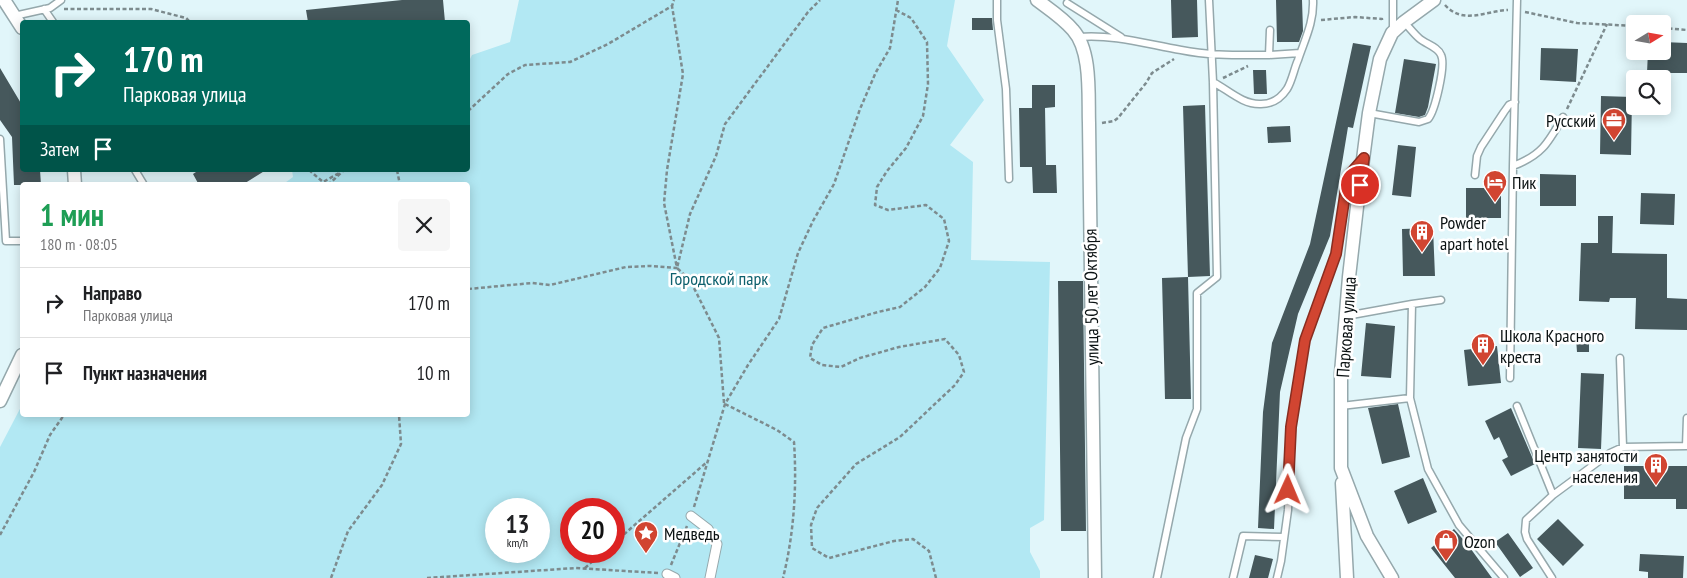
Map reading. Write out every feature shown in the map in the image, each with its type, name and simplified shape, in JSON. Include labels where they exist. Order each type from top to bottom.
[{"type":"street","points":[[4,0],[20,25]]},
{"type":"street","name":"улица 50 лет Октября","points":[[1037,0],[1073,30],[1078,37],[1086,59],[1090,123],[1095,578]]},
{"type":"street","name":"Парковая улица","points":[[1392,578],[1367,536],[1341,468],[1341,373],[1350,267],[1369,114],[1380,59],[1392,33],[1434,0]]},
{"type":"street","points":[[0,400],[20,359]]},
{"type":"street","points":[[1341,468],[1345,508],[1347,578]]},
{"type":"street","points":[[691,516],[708,528],[717,544],[710,578]]},
{"type":"lane","points":[[14,16],[50,8],[61,0]]},
{"type":"lane","points":[[997,0],[997,20],[1006,89],[1009,178]]},
{"type":"lane","points":[[1157,578],[1186,438],[1197,409],[1197,293],[1217,277],[1213,82],[1209,0]]},
{"type":"lane","points":[[1213,82],[1251,104],[1270,103],[1279,98],[1288,88],[1308,36],[1312,21],[1313,0]]},
{"type":"lane","points":[[1392,33],[1393,0]]},
{"type":"lane","points":[[1510,378],[1518,0]]},
{"type":"lane","points":[[1065,22],[1068,2],[1122,38]]},
{"type":"lane","points":[[44,9],[52,20]]},
{"type":"lane","points":[[1369,114],[1425,122],[1434,109],[1443,64],[1441,55],[1437,50],[1420,39],[1404,22]]},
{"type":"lane","points":[[1269,55],[1270,30]]},
{"type":"lane","points":[[1078,37],[1122,38],[1212,55],[1300,53]]},
{"type":"lane","points":[[1475,175],[1477,156],[1481,147],[1509,105],[1515,102]]},
{"type":"lane","points":[[1513,166],[1526,161],[1546,146],[1563,117]]},
{"type":"lane","points":[[0,139],[6,242],[20,240]]},
{"type":"lane","points":[[1277,578],[1288,510],[1291,427],[1305,340],[1336,254],[1348,181],[1351,173],[1364,158]]},
{"type":"lane","points":[[1346,316],[1441,300]]},
{"type":"lane","points":[[1412,304],[1410,398],[1428,469],[1459,525],[1504,578]]},
{"type":"lane","points":[[1620,358],[1623,447]]},
{"type":"lane","points":[[1342,406],[1410,398]]},
{"type":"lane","points":[[1517,406],[1553,495]]},
{"type":"lane","points":[[1552,578],[1527,539],[1524,526],[1529,515],[1610,453],[1623,447],[1687,446],[1687,418]]},
{"type":"lane","points":[[1233,578],[1243,536],[1284,537]]},
{"type":"path","points":[[674,0],[672,6],[683,74],[667,170],[664,202],[677,268],[690,280],[719,338],[725,404]]},
{"type":"path","points":[[677,268],[690,214],[716,156],[725,124],[808,12],[820,0]]},
{"type":"path","points":[[427,578],[585,568],[671,576],[725,404],[779,319],[798,253],[813,221],[834,184],[860,109],[876,72],[890,48],[898,0]]},
{"type":"path","points":[[1440,0],[1448,9],[1465,17],[1499,10],[1518,10],[1568,21],[1626,25]]},
{"type":"path","points":[[470,109],[508,74],[525,65],[570,62],[608,44],[672,6]]},
{"type":"path","points":[[44,9],[152,9],[188,20]]},
{"type":"path","points":[[896,10],[911,18],[927,42],[928,84],[923,116],[906,148],[887,171],[877,187],[875,205],[888,210],[926,205],[944,218],[949,241],[940,268],[925,287],[900,307],[823,328],[812,345],[810,358],[822,365],[840,367],[860,358],[899,347],[945,339],[959,355],[964,372],[955,385],[900,437],[856,464],[818,508],[811,525],[812,548],[829,558],[894,541],[913,539],[929,551],[936,578]]},
{"type":"path","points":[[1312,21],[1354,17],[1382,19],[1382,31],[1392,33]]},
{"type":"path","points":[[1563,117],[1607,24]]},
{"type":"path","points":[[1671,29],[1687,30]]},
{"type":"path","points":[[1090,123],[1114,121],[1146,83],[1152,73],[1173,60],[1181,50]]},
{"type":"path","points":[[1213,82],[1269,55]]},
{"type":"path","points":[[311,172],[323,182],[340,172]]},
{"type":"path","points":[[332,182],[341,172]]},
{"type":"path","points":[[470,288],[532,283],[550,285],[626,267],[677,268]]},
{"type":"path","points":[[725,404],[777,430],[794,442],[796,479],[788,560],[783,578]]},
{"type":"path","points":[[0,535],[34,472],[50,435],[63,417]]},
{"type":"path","points":[[331,578],[348,531],[382,485],[401,444],[399,417]]},
{"type":"path","points":[[625,533],[708,461]]},
{"type":"path","points":[[585,568],[591,563]]},
{"type":"green space","name":"Городской парк","points":[[519,0],[955,0],[947,46],[984,100],[950,145],[973,162],[971,260],[1050,262],[1044,520],[1030,528],[1030,552],[1040,571],[1040,578],[0,578],[0,447],[20,409],[20,417],[470,417],[470,182],[286,182],[293,177],[292,172],[470,172],[470,59],[472,55],[510,42]]},
{"type":"building","points":[[402,0],[443,0],[445,20],[308,20],[306,10]]},
{"type":"building","points":[[1171,0],[1197,0],[1198,37],[1172,38]]},
{"type":"building","points":[[1276,0],[1302,0],[1303,31],[1299,42],[1277,42]]},
{"type":"building","points":[[972,18],[992,18],[993,30],[972,30]]},
{"type":"building","points":[[1671,42],[1687,43],[1687,73],[1671,73],[1671,70],[1647,70],[1648,60],[1671,60]]},
{"type":"building","points":[[1353,43],[1371,46],[1353,128],[1348,127],[1330,236],[1298,314],[1280,392],[1274,529],[1258,528],[1263,412],[1272,343],[1310,244]]},
{"type":"building","points":[[1541,48],[1578,49],[1576,82],[1540,80]]},
{"type":"building","points":[[1404,59],[1436,64],[1428,107],[1425,115],[1419,117],[1395,113]]},
{"type":"building","points":[[0,68],[20,102],[20,172],[40,172],[41,182],[20,182],[20,185],[14,185],[12,137],[0,120]]},
{"type":"building","points":[[1253,70],[1266,70],[1267,94],[1254,94]]},
{"type":"building","points":[[1032,85],[1055,85],[1055,107],[1045,108],[1046,165],[1056,165],[1057,193],[1033,193],[1032,167],[1020,167],[1019,108],[1032,108]]},
{"type":"building","points":[[1601,96],[1626,97],[1626,115],[1632,115],[1631,155],[1600,154]]},
{"type":"building","points":[[1205,105],[1210,276],[1188,277],[1183,106]]},
{"type":"building","points":[[1290,126],[1291,142],[1268,143],[1267,127]]},
{"type":"building","points":[[1398,145],[1416,147],[1411,197],[1392,195]]},
{"type":"building","points":[[196,172],[263,172],[247,182],[197,182],[193,174]]},
{"type":"building","points":[[1540,174],[1576,175],[1576,206],[1540,206]]},
{"type":"building","points":[[1466,188],[1501,188],[1501,218],[1466,218]]},
{"type":"building","points":[[1641,193],[1675,194],[1674,225],[1640,224]]},
{"type":"building","points":[[1598,216],[1613,216],[1612,253],[1667,254],[1667,298],[1687,299],[1687,330],[1635,329],[1636,298],[1610,298],[1609,302],[1579,301],[1581,243],[1598,243]]},
{"type":"building","name":"Powder apart hotel","points":[[1433,228],[1435,276],[1403,276],[1402,229]]},
{"type":"building","points":[[1188,277],[1191,399],[1165,399],[1162,278]]},
{"type":"building","points":[[1058,281],[1083,281],[1086,531],[1061,531]]},
{"type":"building","points":[[1366,323],[1395,326],[1391,378],[1361,376]]},
{"type":"building","points":[[1589,337],[1589,352],[1577,352],[1576,338]]},
{"type":"building","name":"Школа Красного креста","points":[[1497,346],[1501,383],[1468,386],[1464,350]]},
{"type":"building","points":[[1581,373],[1604,374],[1601,449],[1578,448]]},
{"type":"building","points":[[1398,404],[1410,457],[1382,464],[1368,408]]},
{"type":"building","points":[[1511,408],[1535,464],[1511,476],[1502,460],[1508,457],[1499,437],[1494,440],[1485,421]]},
{"type":"building","name":"Центр занятости населения","points":[[1624,466],[1687,466],[1687,509],[1676,509],[1676,499],[1624,499]]},
{"type":"building","points":[[1423,478],[1437,512],[1408,524],[1394,491]]},
{"type":"building","points":[[1558,519],[1584,545],[1563,566],[1537,539]]},
{"type":"building","points":[[1454,529],[1492,578],[1455,578],[1431,548]]},
{"type":"building","points":[[1508,533],[1533,568],[1520,577],[1495,542]]},
{"type":"building","points":[[1640,554],[1684,556],[1683,578],[1648,578],[1648,572],[1639,571]]},
{"type":"building","points":[[1255,555],[1273,559],[1268,578],[1249,578]]},
{"type":"place","name":"Русский","points":[[1614,141]]},
{"type":"place","name":"Пик","points":[[1495,203]]},
{"type":"place","name":"Powder apart hotel","points":[[1422,253]]},
{"type":"place","name":"Школа Красного креста","points":[[1483,366]]},
{"type":"place","name":"Центр занятости населения","points":[[1656,486]]},
{"type":"place","name":"Медведь","points":[[646,554]]},
{"type":"place","name":"Ozon","points":[[1446,562]]},
{"type":"route","points":[[1288,490],[1291,427],[1305,340],[1336,254],[1346,188],[1351,173],[1364,158],[1360,185]]}]
